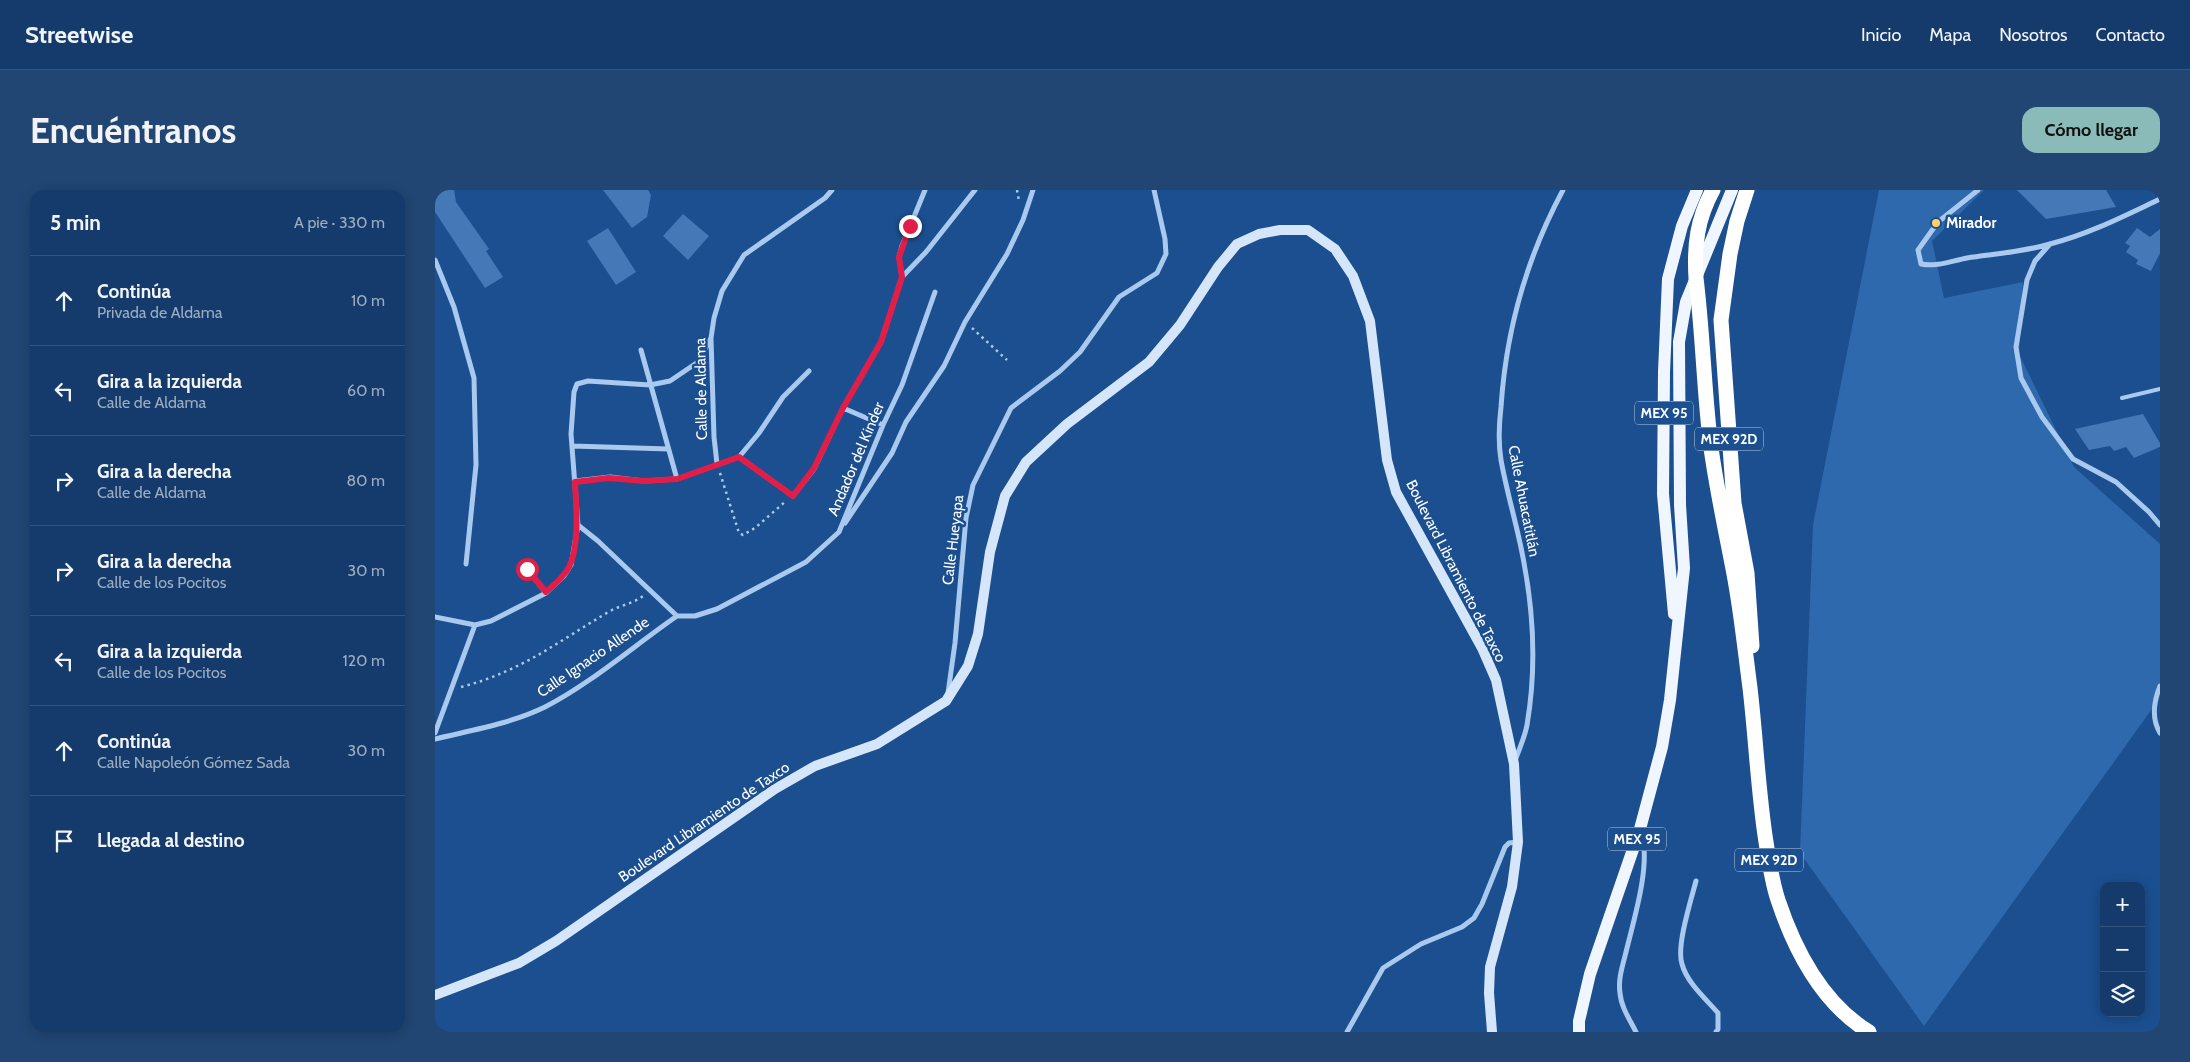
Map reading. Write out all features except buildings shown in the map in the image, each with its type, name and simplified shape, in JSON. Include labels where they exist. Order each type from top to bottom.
[{"type":"highway","name":"MEX 92D","points":[[1713,190],[1703,208],[1697,232],[1695,255],[1711,446],[1734,576],[1750,690],[1763,818],[1777,898],[1798,951],[1819,986],[1869,1032]]},
{"type":"highway","name":"MEX 92D","points":[[1747,190],[1737,221],[1730,254],[1721,320],[1734,504],[1747,573],[1753,637],[1750,690]]},
{"type":"main road","name":"MEX 95","points":[[1677,640],[1663,494],[1667,298],[1668,279],[1675,249],[1689,206],[1697,190]]},
{"type":"main road","name":"MEX 95","points":[[1579,1032],[1579,1021],[1590,974],[1640,829],[1662,747],[1670,700],[1684,568],[1681,505],[1679,342],[1686,302],[1732,190]]},
{"type":"main road","name":"Boulevard Libramiento de Taxco","points":[[435,995],[519,963],[556,941],[775,789],[815,766],[877,744],[947,701],[968,666],[978,634],[990,552],[1005,496],[1026,462],[1067,424],[1149,362],[1180,325],[1217,267],[1237,244],[1259,234],[1280,230],[1308,230],[1335,249],[1353,276],[1370,321],[1387,460],[1396,492],[1481,648],[1495,680],[1515,764],[1518,842],[1512,887],[1490,967],[1489,993],[1492,1032]]},
{"type":"street","name":"Calle de Aldama","points":[[717,464],[714,437],[711,338],[714,318],[722,291],[744,255],[825,198],[832,190]]},
{"type":"street","points":[[902,277],[899,257],[925,190]]},
{"type":"street","points":[[739,457],[793,496],[814,468],[843,408],[881,342],[902,277],[926,252],[975,190]]},
{"type":"street","points":[[839,532],[893,453],[906,422],[944,366],[965,322],[1007,254],[1023,220],[1033,190]]},
{"type":"street","name":"Calle Hueyapa","points":[[947,701],[955,643],[966,518],[973,484],[1011,408],[1060,371],[1080,352],[1119,297],[1157,273],[1165,254],[1165,239],[1154,190]]},
{"type":"street","name":"Calle Ahuacatitlán","points":[[1515,764],[1527,727],[1532,678],[1532,617],[1524,563],[1500,459],[1499,429],[1503,374],[1523,284],[1542,232],[1563,190]]},
{"type":"street","points":[[1978,190],[1938,222],[1918,250],[1921,264],[1932,266],[1959,260],[2005,254],[2050,244],[2093,231],[2160,199]]},
{"type":"street","points":[[2050,244],[2035,261],[2027,280],[2016,347],[2021,378],[2042,417],[2073,459],[2116,482],[2149,512],[2160,525]]},
{"type":"street","points":[[435,260],[454,307],[474,378],[476,465],[467,564]]},
{"type":"street","name":"Andador del Kinder","points":[[677,616],[707,614],[717,609],[806,562],[839,532],[883,425],[902,385],[935,292]]},
{"type":"street","points":[[435,617],[475,625],[491,621],[546,592],[563,576],[571,565],[577,525],[571,434],[574,392],[577,384],[588,381],[650,385],[670,381],[683,374],[698,362],[711,338]]},
{"type":"street","points":[[641,350],[677,479]]},
{"type":"street","points":[[575,482],[609,478],[644,481],[677,479],[739,457],[759,433],[783,397],[809,371]]},
{"type":"street","points":[[843,408],[883,425]]},
{"type":"street","points":[[573,446],[668,449]]},
{"type":"street","points":[[577,525],[598,541],[677,616]]},
{"type":"street","points":[[527,569],[546,592]]},
{"type":"street","name":"Calle Ignacio Allende","points":[[435,739],[508,722],[545,707],[579,686],[677,616]]},
{"type":"street","points":[[435,733],[453,689],[475,625]]},
{"type":"street","points":[[2160,686],[2155,698],[2154,719],[2160,733]]},
{"type":"street","points":[[1636,1032],[1623,1005],[1620,979],[1636,914],[1644,860],[1645,848],[1640,829]]},
{"type":"street","points":[[1347,1032],[1383,968],[1421,944],[1462,927],[1474,918],[1482,904],[1505,847],[1509,843],[1518,842]]},
{"type":"street","points":[[1696,881],[1684,930],[1681,964],[1692,983],[1718,1013],[1718,1029],[1716,1032]]},
{"type":"lane","points":[[2122,398],[2160,389]]},
{"type":"path","points":[[965,322],[1007,360]]},
{"type":"path","points":[[717,464],[739,533],[743,535],[755,528],[793,496]]},
{"type":"path","points":[[453,689],[502,674],[545,653],[613,610],[639,599],[651,590]]},
{"type":"shaded area","points":[[1879,190],[1984,190],[1932,241],[1944,298],[2023,282],[2019,354],[2074,467],[2160,544],[2160,687],[2152,709],[1924,1026],[1800,853],[1813,525]]},
{"type":"place","name":"Mirador","points":[[1936,223]]},
{"type":"route","points":[[527,569],[546,592],[563,576],[571,565],[577,525],[575,482],[609,478],[644,481],[677,479],[739,457],[793,496],[814,468],[843,408],[881,342],[902,277],[899,257],[910,226]]}]
